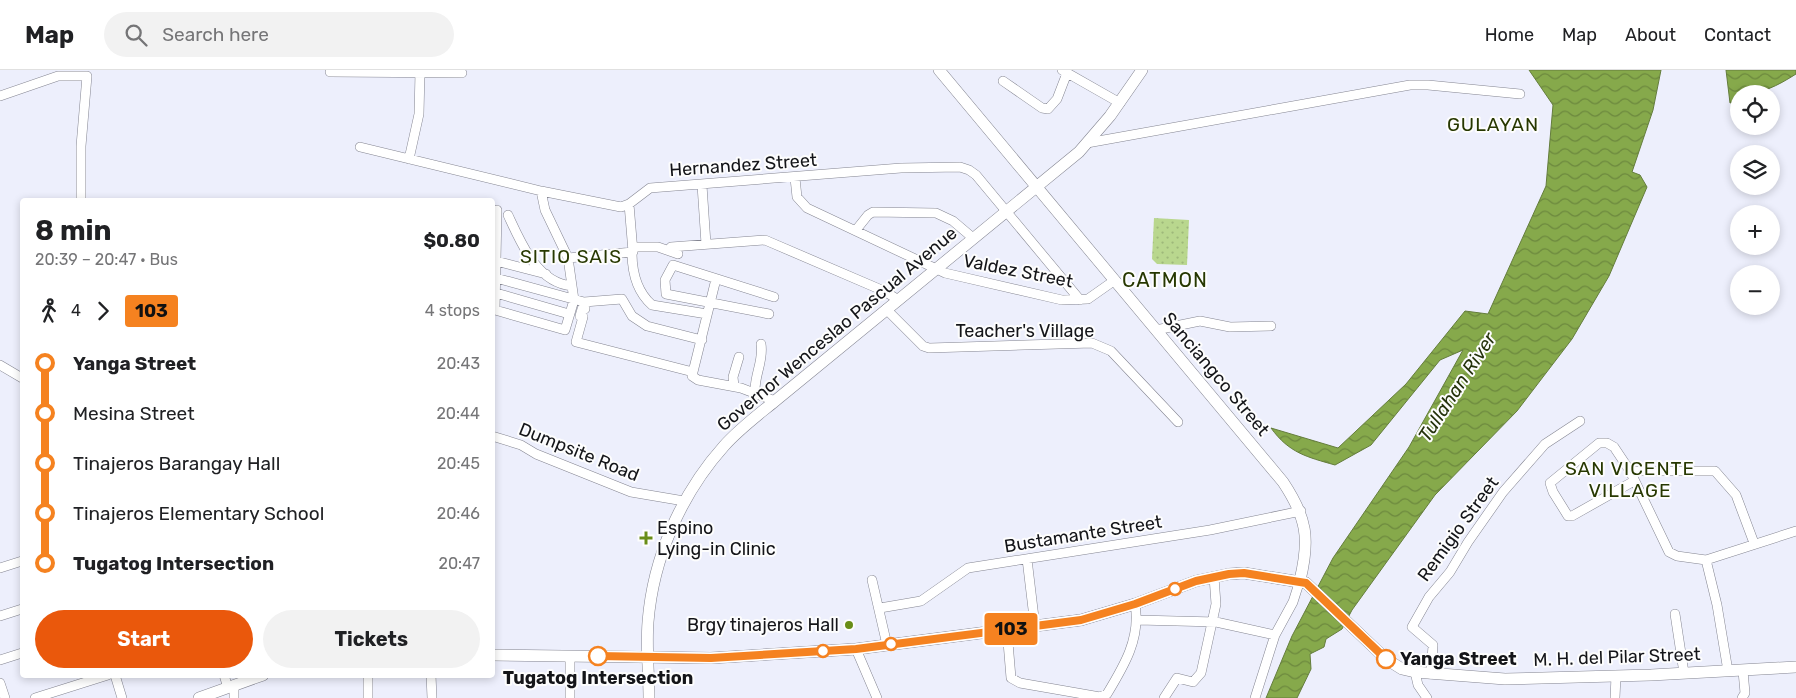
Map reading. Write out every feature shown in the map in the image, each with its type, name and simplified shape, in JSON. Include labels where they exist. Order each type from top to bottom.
[{"type":"main road","name":"Sanciangco Street","points":[[939,70],[1038,186],[1283,482],[1300,511],[1306,541],[1300,580]]},
{"type":"main road","name":"Governor Wenceslao Pascual Avenue","points":[[649,698],[648,620],[657,570],[684,501],[724,446],[775,400],[897,299],[1008,212],[1087,143],[1120,103],[1142,70]]},
{"type":"main road","name":"M. H. del Pilar Street","points":[[495,655],[711,658],[856,649],[1081,620],[1135,604],[1196,581],[1244,573],[1300,580],[1314,589],[1386,659],[1402,669],[1415,672],[1505,679],[1743,671],[1796,667]]},
{"type":"main road","points":[[199,698],[232,690],[257,678]]},
{"type":"street","points":[[1003,81],[1042,108],[1048,109],[1057,99],[1065,71],[1120,103]]},
{"type":"street","points":[[330,72],[462,73]]},
{"type":"street","points":[[409,159],[419,114],[420,72]]},
{"type":"street","points":[[0,96],[58,76],[87,76],[81,146],[81,198]]},
{"type":"street","points":[[1087,143],[1410,85],[1520,94]]},
{"type":"street","points":[[360,147],[541,191],[621,206],[629,204],[633,250],[632,271],[635,281],[652,305],[707,314]]},
{"type":"street","name":"Hernandez Street","points":[[629,204],[650,188],[795,178],[901,168],[963,168],[974,173],[1080,300]]},
{"type":"street","name":"Valdez Street","points":[[795,178],[797,197],[807,208],[928,264],[935,270],[1062,300],[1088,299],[1115,280]]},
{"type":"street","points":[[702,185],[706,244]]},
{"type":"street","points":[[497,210],[495,310],[565,330],[574,300],[568,258],[545,210],[541,191]]},
{"type":"street","points":[[856,230],[868,215],[873,212],[928,211],[946,216],[973,238]]},
{"type":"street","points":[[508,215],[525,252],[554,282],[572,286]]},
{"type":"street","points":[[568,258],[658,247],[675,251],[706,244],[765,240],[884,291],[897,299]]},
{"type":"street","points":[[496,261],[546,274]]},
{"type":"street","points":[[768,314],[666,294],[665,280],[673,265],[774,297]]},
{"type":"street","points":[[496,278],[585,302],[622,299],[632,316],[647,326],[702,340]]},
{"type":"street","points":[[716,279],[692,376],[698,380],[734,386],[775,400]]},
{"type":"street","points":[[496,293],[570,314]]},
{"type":"street","points":[[585,302],[585,309],[582,309],[580,316],[583,317],[576,342],[693,372]]},
{"type":"street","name":"Teacher's Village","points":[[886,309],[923,346],[929,348],[1092,343],[1101,346],[1111,351],[1178,422]]},
{"type":"street","points":[[1156,330],[1200,321],[1230,327],[1271,326]]},
{"type":"street","points":[[755,393],[754,379],[763,353],[761,344]]},
{"type":"street","points":[[734,386],[733,378],[739,357]]},
{"type":"street","points":[[0,365],[20,377]]},
{"type":"street","name":"Remigio Street","points":[[1431,674],[1433,646],[1412,627],[1424,605],[1450,572],[1468,542],[1513,481],[1545,444],[1580,421]]},
{"type":"street","name":"Dumpsite Road","points":[[495,437],[521,445],[536,454],[631,492],[684,501]]},
{"type":"street","points":[[1634,481],[1580,514],[1568,516],[1553,492],[1550,483],[1552,479],[1599,443],[1607,443],[1614,447],[1630,471],[1669,552],[1677,556],[1706,560],[1796,531]]},
{"type":"street","points":[[1630,471],[1715,471],[1736,495],[1754,543]]},
{"type":"street","name":"Bustamante Street","points":[[880,608],[921,601],[968,568],[1210,530],[1300,511]]},
{"type":"street","points":[[1027,559],[1035,626]]},
{"type":"street","points":[[1706,560],[1717,605],[1728,671]]},
{"type":"street","points":[[0,568],[20,562]]},
{"type":"street","points":[[1164,698],[1177,678],[1194,682],[1198,678],[1216,604],[1214,577]]},
{"type":"street","points":[[872,580],[872,587],[880,608],[886,645]]},
{"type":"street","points":[[1255,698],[1275,635],[1293,602],[1300,580]]},
{"type":"street","points":[[1007,630],[1011,678],[1020,683],[1100,697],[1107,694],[1133,647],[1138,620],[1135,604]]},
{"type":"street","points":[[0,616],[20,610]]},
{"type":"street","points":[[1675,614],[1684,673]]},
{"type":"street","points":[[1138,620],[1213,622],[1275,635]]},
{"type":"street","points":[[856,649],[877,698]]},
{"type":"street","points":[[0,660],[20,654]]},
{"type":"street","points":[[570,656],[570,698]]},
{"type":"street","points":[[1742,698],[1745,693],[1743,671]]},
{"type":"street","points":[[1415,672],[1418,685],[1427,698]]},
{"type":"street","points":[[1615,698],[1616,676]]},
{"type":"street","points":[[35,698],[98,678]]},
{"type":"street","points":[[116,678],[122,698]]},
{"type":"street","points":[[226,678],[232,690]]},
{"type":"street","points":[[368,678],[368,698]]},
{"type":"street","points":[[431,678],[432,698]]},
{"type":"street","points":[[0,683],[5,698]]},
{"type":"shaded area","points":[[1154,218],[1189,220],[1187,265],[1157,264],[1152,259]]},
{"type":"water","name":"Tullahan River","points":[[1529,70],[1661,70],[1653,110],[1632,172],[1640,175],[1647,187],[1609,276],[1572,339],[1517,411],[1435,495],[1352,610],[1342,629],[1326,639],[1324,647],[1310,654],[1311,669],[1297,698],[1266,698],[1292,636],[1333,558],[1409,447],[1463,350],[1440,360],[1371,445],[1335,465],[1292,449],[1271,428],[1338,448],[1406,384],[1465,311],[1488,314],[1546,186],[1553,105]]},
{"type":"water","points":[[1726,70],[1796,70],[1796,74],[1776,85],[1730,85],[1730,103]]},
{"type":"bus line","name":"103","points":[[598,656],[711,658],[856,649],[1081,620],[1135,604],[1196,581],[1244,573],[1300,580],[1306,583],[1386,659]]},
{"type":"place","name":"Espino Lying-in Clinic","points":[[646,538]]},
{"type":"place","name":"Brgy tinajeros Hall","points":[[849,625]]},
{"type":"place","name":"Tugatog Intersection","points":[[598,656]]},
{"type":"place","name":"Yanga Street","points":[[1386,659]]},
{"type":"district","name":"GULAYAN","points":[[1493,124]]},
{"type":"district","name":"SITIO SAIS","points":[[571,256]]},
{"type":"district","name":"CATMON","points":[[1165,280]]},
{"type":"district","name":"SAN VICENTE VILLAGE","points":[[1630,479]]}]
